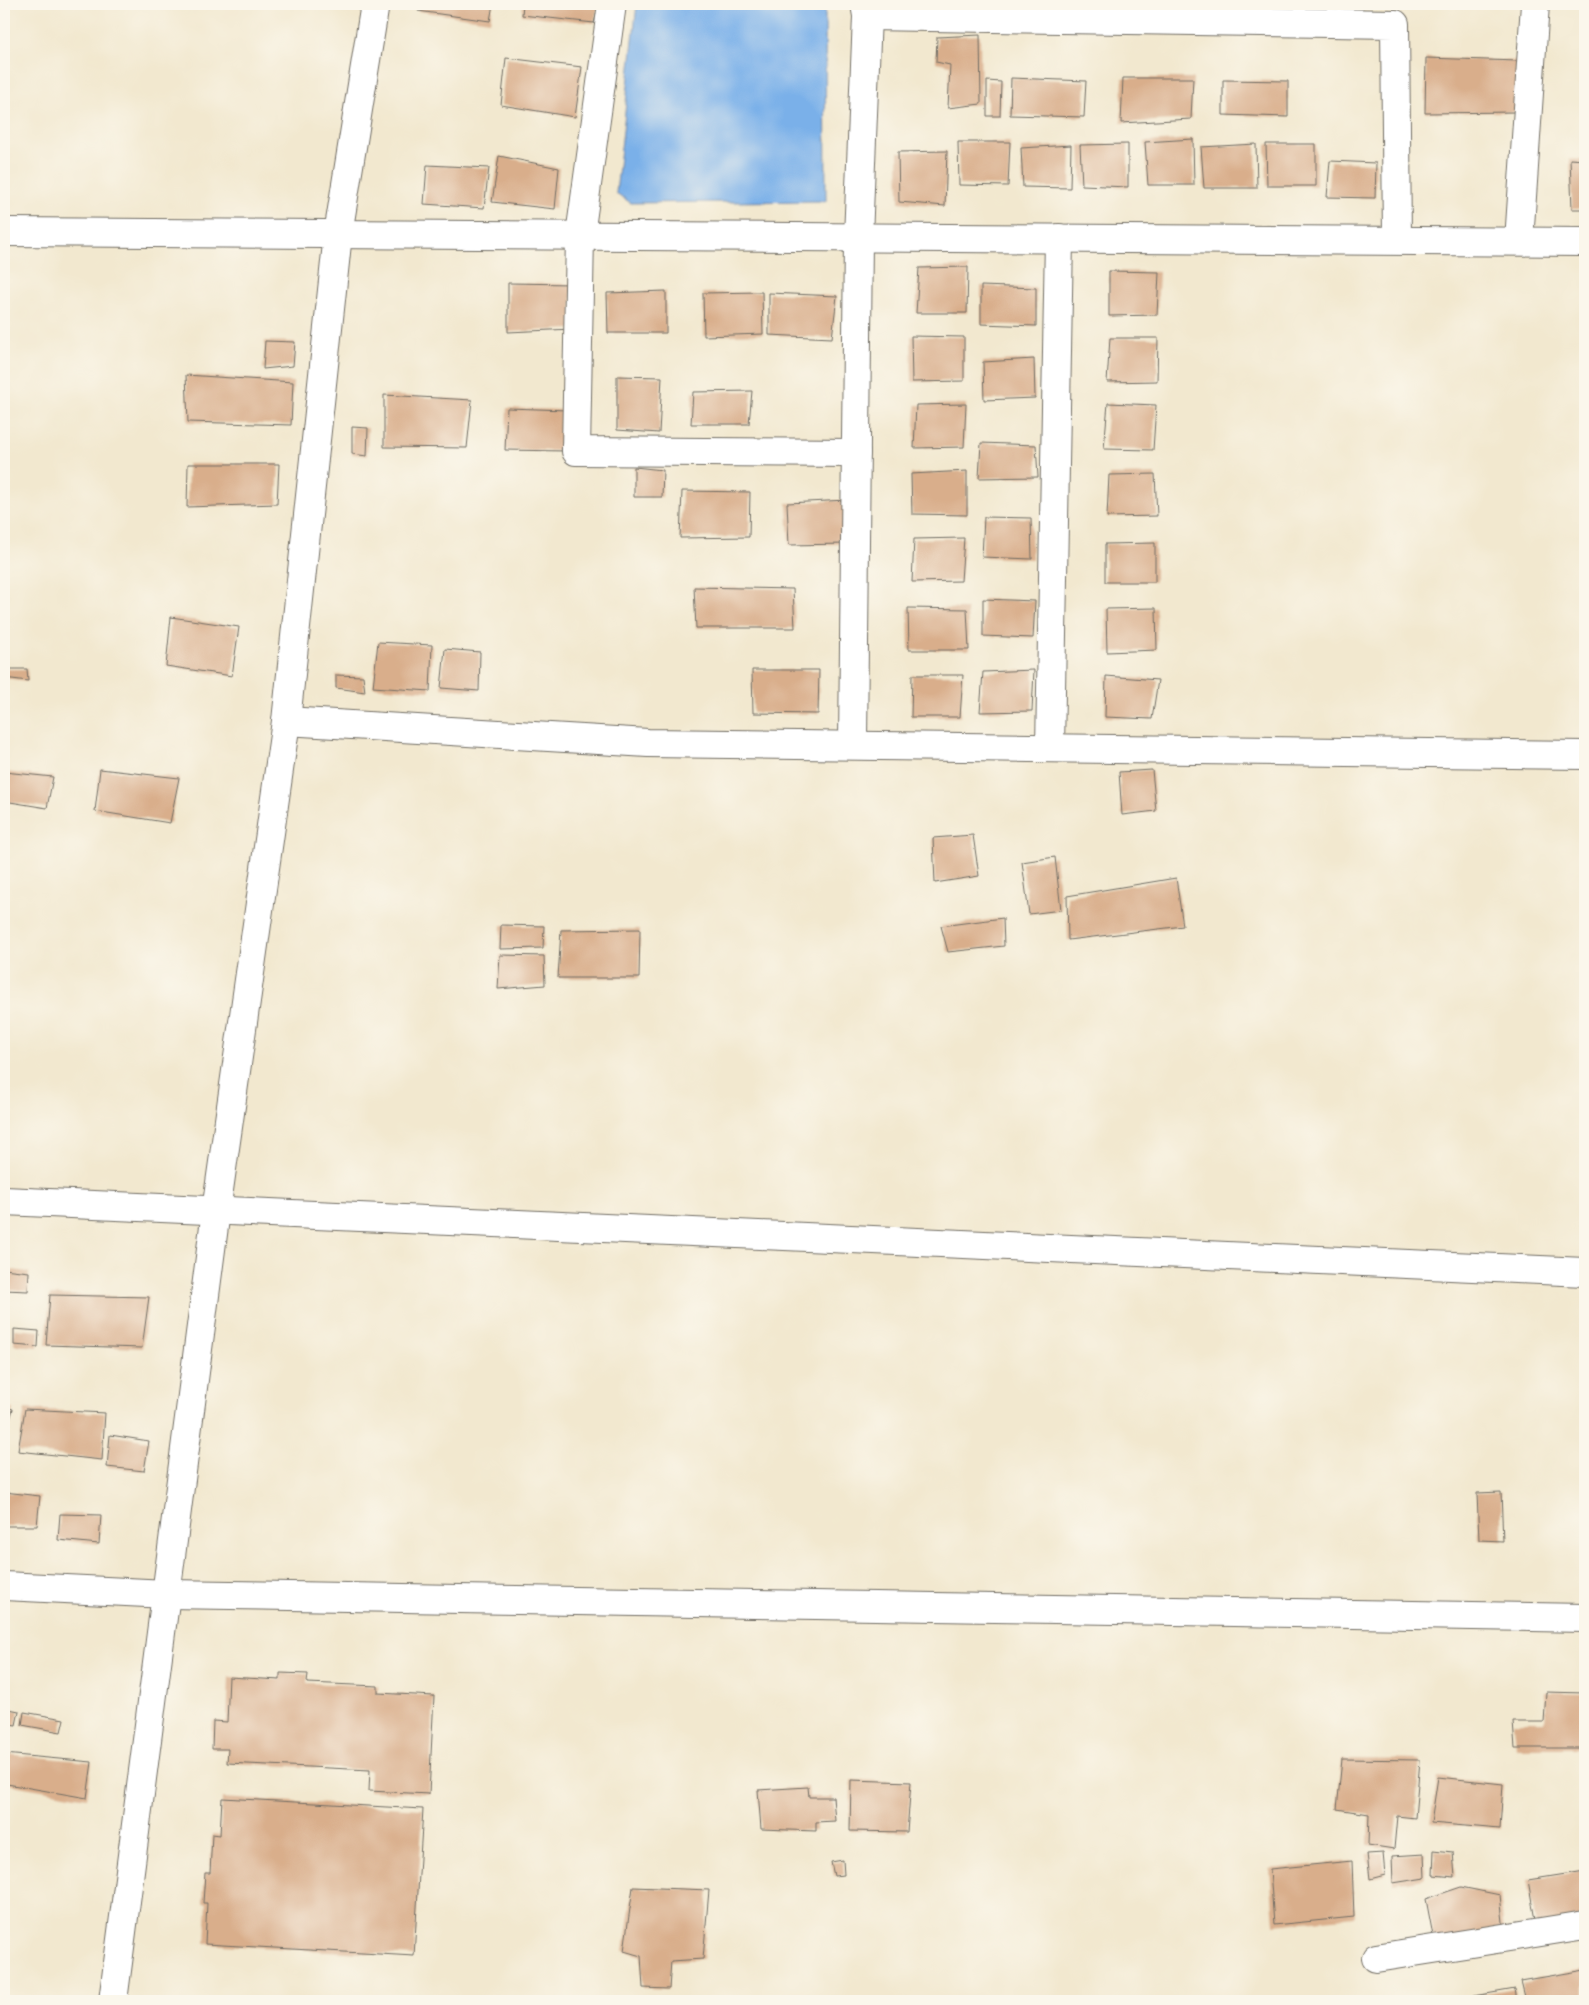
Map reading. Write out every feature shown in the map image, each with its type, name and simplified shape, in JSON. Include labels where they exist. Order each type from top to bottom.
[{"type":"street","points":[[113,2001],[216,1210],[286,721],[338,234],[375,4]]},
{"type":"street","points":[[612,4],[580,235],[576,451],[856,453]]},
{"type":"street","points":[[1519,241],[1535,4]]},
{"type":"street","points":[[853,745],[858,237],[866,10],[1395,24],[1397,240]]},
{"type":"street","points":[[4,232],[1585,242]]},
{"type":"street","points":[[1050,748],[1059,238]]},
{"type":"street","points":[[286,721],[648,743],[1585,755]]},
{"type":"street","points":[[4,1201],[1585,1272]]},
{"type":"street","points":[[4,1586],[167,1594],[1585,1618]]},
{"type":"street","points":[[1376,1958],[1585,1925]]},
{"type":"water","points":[[637,4],[825,4],[826,201],[631,203],[616,193]]},
{"type":"building","points":[[419,4],[493,4],[490,21],[418,11]]},
{"type":"building","points":[[523,4],[599,4],[594,23],[522,15]]},
{"type":"building","points":[[980,35],[981,104],[948,108],[950,65],[936,62],[937,37]]},
{"type":"building","points":[[506,58],[582,67],[575,117],[501,105]]},
{"type":"building","points":[[1426,58],[1518,61],[1516,112],[1425,113]]},
{"type":"building","points":[[1011,78],[1086,81],[1084,117],[1010,115]]},
{"type":"building","points":[[1123,78],[1193,78],[1191,119],[1121,123]]},
{"type":"building","points":[[1223,80],[1288,81],[1288,117],[1223,115]]},
{"type":"building","points":[[987,81],[1001,82],[1000,116],[987,116]]},
{"type":"building","points":[[1193,139],[1194,185],[1148,185],[1145,142]]},
{"type":"building","points":[[958,142],[1010,142],[1008,186],[959,185]]},
{"type":"building","points":[[1128,144],[1128,187],[1082,185],[1080,145]]},
{"type":"building","points":[[1256,144],[1257,188],[1204,188],[1201,147]]},
{"type":"building","points":[[1266,144],[1316,144],[1316,186],[1267,186]]},
{"type":"building","points":[[1071,145],[1070,188],[1023,187],[1021,148]]},
{"type":"building","points":[[947,151],[945,206],[899,202],[898,152]]},
{"type":"building","points":[[499,156],[559,168],[555,209],[492,202]]},
{"type":"building","points":[[1570,159],[1585,160],[1585,209],[1572,209]]},
{"type":"building","points":[[1330,161],[1376,163],[1375,198],[1327,197]]},
{"type":"building","points":[[427,165],[489,168],[484,208],[424,204]]},
{"type":"building","points":[[968,267],[967,313],[916,313],[919,268]]},
{"type":"building","points":[[1109,271],[1159,272],[1157,315],[1109,316]]},
{"type":"building","points":[[508,283],[572,284],[572,329],[508,332]]},
{"type":"building","points":[[981,286],[1036,288],[1036,326],[981,324]]},
{"type":"building","points":[[666,291],[666,333],[608,333],[607,293]]},
{"type":"building","points":[[762,292],[763,334],[704,336],[703,293]]},
{"type":"building","points":[[769,293],[837,296],[832,338],[769,335]]},
{"type":"building","points":[[911,336],[964,337],[964,381],[912,382]]},
{"type":"building","points":[[1110,338],[1158,338],[1157,381],[1107,382]]},
{"type":"building","points":[[265,341],[295,342],[293,366],[263,369]]},
{"type":"building","points":[[1034,359],[1035,398],[984,400],[983,362]]},
{"type":"building","points":[[186,375],[293,382],[291,425],[188,422]]},
{"type":"building","points":[[617,376],[662,377],[659,433],[617,430]]},
{"type":"building","points":[[752,391],[749,424],[691,424],[693,392]]},
{"type":"building","points":[[384,395],[472,400],[467,448],[384,447]]},
{"type":"building","points":[[1108,403],[1156,405],[1153,450],[1104,449]]},
{"type":"building","points":[[966,404],[964,447],[914,448],[916,405]]},
{"type":"building","points":[[507,408],[567,410],[566,451],[505,450]]},
{"type":"building","points":[[352,427],[368,428],[367,456],[352,454]]},
{"type":"building","points":[[981,443],[1036,445],[1038,477],[979,478]]},
{"type":"building","points":[[188,464],[279,464],[277,504],[187,507]]},
{"type":"building","points":[[634,467],[663,470],[662,497],[634,497]]},
{"type":"building","points":[[967,471],[967,515],[912,514],[911,474]]},
{"type":"building","points":[[1155,474],[1157,516],[1107,517],[1109,475]]},
{"type":"building","points":[[682,491],[750,492],[749,537],[680,538]]},
{"type":"building","points":[[847,500],[845,544],[789,545],[787,503]]},
{"type":"building","points":[[984,517],[1031,518],[1032,559],[982,557]]},
{"type":"building","points":[[964,538],[961,581],[912,582],[914,539]]},
{"type":"building","points":[[1155,543],[1155,582],[1105,582],[1105,544]]},
{"type":"building","points":[[694,587],[793,589],[795,628],[696,628]]},
{"type":"building","points":[[983,599],[1035,601],[1033,638],[983,636]]},
{"type":"building","points":[[908,608],[967,609],[969,650],[909,650]]},
{"type":"building","points":[[1156,608],[1157,650],[1107,652],[1106,609]]},
{"type":"building","points":[[171,617],[239,627],[232,676],[166,666]]},
{"type":"building","points":[[378,642],[432,645],[430,691],[373,687]]},
{"type":"building","points":[[445,649],[480,652],[479,691],[441,688]]},
{"type":"building","points":[[4,669],[27,669],[28,681],[4,678]]},
{"type":"building","points":[[752,670],[819,670],[818,714],[753,713]]},
{"type":"building","points":[[1034,670],[1032,711],[980,712],[983,672]]},
{"type":"building","points":[[336,675],[363,676],[365,692],[336,688]]},
{"type":"building","points":[[912,675],[963,675],[960,717],[911,717]]},
{"type":"building","points":[[1106,676],[1158,680],[1152,719],[1105,717]]},
{"type":"building","points":[[100,769],[179,778],[170,823],[95,811]]},
{"type":"building","points":[[1152,770],[1156,811],[1122,815],[1119,772]]},
{"type":"building","points":[[4,772],[53,777],[47,808],[4,801]]},
{"type":"building","points":[[973,835],[979,876],[935,883],[933,838]]},
{"type":"building","points":[[1055,857],[1061,910],[1029,914],[1022,862]]},
{"type":"building","points":[[1176,878],[1183,926],[1068,940],[1067,896]]},
{"type":"building","points":[[1003,918],[1004,946],[948,952],[941,926]]},
{"type":"building","points":[[501,925],[544,926],[543,948],[500,949]]},
{"type":"building","points":[[640,929],[639,978],[558,978],[561,930]]},
{"type":"building","points":[[500,955],[544,956],[545,985],[498,989]]},
{"type":"building","points":[[4,1269],[29,1272],[28,1291],[4,1290]]},
{"type":"building","points":[[50,1295],[149,1297],[142,1348],[46,1345]]},
{"type":"building","points":[[14,1329],[39,1331],[38,1347],[14,1345]]},
{"type":"building","points":[[4,1407],[13,1409],[7,1430],[4,1429]]},
{"type":"building","points":[[25,1409],[105,1413],[102,1460],[18,1451]]},
{"type":"building","points":[[110,1435],[149,1441],[144,1471],[107,1467]]},
{"type":"building","points":[[4,1492],[40,1496],[37,1526],[4,1526]]},
{"type":"building","points":[[1501,1492],[1503,1541],[1479,1540],[1477,1493]]},
{"type":"building","points":[[60,1514],[101,1515],[99,1544],[58,1540]]},
{"type":"building","points":[[280,1673],[308,1674],[307,1683],[378,1686],[378,1693],[434,1696],[429,1794],[369,1791],[370,1770],[227,1763],[228,1749],[212,1749],[213,1721],[227,1722],[229,1677],[280,1680]]},
{"type":"building","points":[[1546,1692],[1585,1693],[1585,1748],[1515,1748],[1513,1722],[1544,1722]]},
{"type":"building","points":[[4,1708],[19,1711],[16,1725],[4,1723]]},
{"type":"building","points":[[24,1712],[64,1719],[61,1732],[22,1725]]},
{"type":"building","points":[[4,1754],[92,1762],[87,1798],[7,1784],[7,1773],[4,1771]]},
{"type":"building","points":[[1342,1759],[1420,1760],[1415,1818],[1397,1816],[1394,1849],[1368,1845],[1369,1814],[1337,1809]]},
{"type":"building","points":[[1438,1777],[1503,1784],[1500,1829],[1431,1823]]},
{"type":"building","points":[[851,1780],[911,1782],[907,1832],[850,1831]]},
{"type":"building","points":[[808,1787],[809,1797],[833,1797],[835,1821],[816,1822],[816,1831],[761,1829],[758,1790]]},
{"type":"building","points":[[222,1798],[423,1809],[414,1956],[205,1944],[207,1903],[203,1903],[205,1873],[210,1873],[212,1834],[220,1835]]},
{"type":"building","points":[[1434,1850],[1453,1852],[1455,1877],[1433,1875]]},
{"type":"building","points":[[1383,1853],[1385,1875],[1370,1879],[1367,1854]]},
{"type":"building","points":[[1424,1854],[1425,1878],[1393,1883],[1392,1856]]},
{"type":"building","points":[[843,1860],[844,1875],[834,1876],[831,1862]]},
{"type":"building","points":[[1352,1861],[1354,1917],[1274,1925],[1270,1869]]},
{"type":"building","points":[[1585,1871],[1585,1918],[1536,1926],[1528,1880]]},
{"type":"building","points":[[633,1887],[709,1890],[703,1959],[671,1961],[669,1989],[643,1988],[641,1956],[624,1951]]},
{"type":"building","points":[[1461,1887],[1500,1895],[1504,1931],[1434,1941],[1426,1899]]},
{"type":"building","points":[[1585,1970],[1585,2001],[1526,2001],[1521,1981]]},
{"type":"building","points":[[1515,1989],[1517,2001],[1451,2000]]}]
